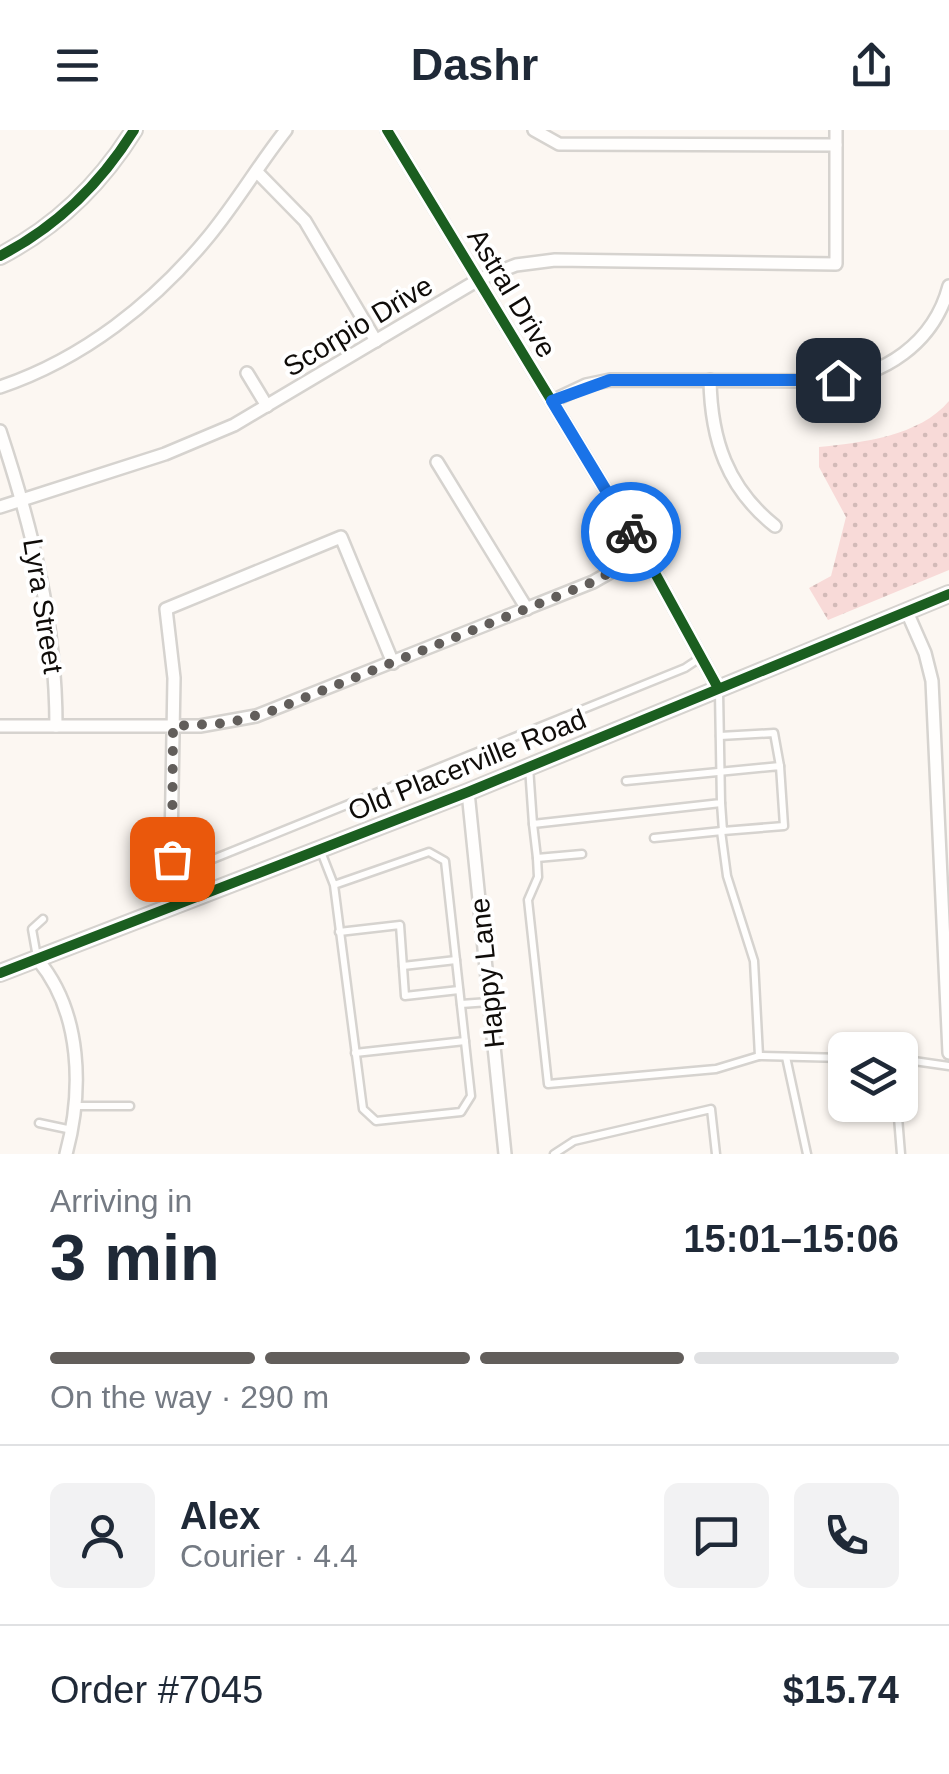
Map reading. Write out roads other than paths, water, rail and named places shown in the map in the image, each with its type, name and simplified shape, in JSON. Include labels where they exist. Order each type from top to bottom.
[{"type":"street","points":[[0,256],[69,209],[102,176],[134,130]]},
{"type":"street","points":[[0,387],[69,356],[119,324],[195,252],[286,130]]},
{"type":"street","name":"Astral Drive","points":[[387,130],[644,553],[718,688]]},
{"type":"street","points":[[534,130],[559,144],[836,145]]},
{"type":"street","name":"Scorpio Drive","points":[[0,507],[182,448],[268,406],[478,280],[516,264],[542,260],[836,264],[836,130]]},
{"type":"street","points":[[256,172],[305,221],[376,341]]},
{"type":"street","points":[[552,401],[610,380],[827,381],[871,372],[917,342],[948,292]]},
{"type":"street","points":[[247,373],[268,406]]},
{"type":"street","points":[[710,380],[710,420],[719,451],[746,498],[775,526]]},
{"type":"street","name":"Lyra Street","points":[[0,430],[23,500],[50,618],[56,726]]},
{"type":"street","points":[[438,462],[526,609]]},
{"type":"street","points":[[185,898],[171,847],[174,678],[166,609],[341,538],[394,663]]},
{"type":"street","points":[[0,726],[173,726],[256,716],[605,576],[644,553]]},
{"type":"street","name":"Old Placerville Road","points":[[0,973],[185,898],[468,792],[949,594]]},
{"type":"street","points":[[906,612],[925,653],[932,681],[949,1054]]},
{"type":"street","name":"Happy Lane","points":[[468,792],[505,1154]]},
{"type":"street","points":[[38,960],[55,984],[68,1020],[77,1069],[73,1130],[66,1154]]},
{"type":"lane","points":[[176,874],[685,668],[702,657]]},
{"type":"lane","points":[[718,688],[727,876],[754,961],[759,1056]]},
{"type":"lane","points":[[654,838],[784,826],[774,733],[720,736]]},
{"type":"lane","points":[[528,765],[538,877],[528,900],[548,1084],[716,1069],[759,1056],[828,1058]]},
{"type":"lane","points":[[626,781],[780,766]]},
{"type":"lane","points":[[533,824],[721,803]]},
{"type":"lane","points":[[319,848],[334,885],[362,1109],[376,1120],[460,1112],[471,1096],[445,861],[429,852],[334,885]]},
{"type":"lane","points":[[537,858],[582,854]]},
{"type":"lane","points":[[38,960],[32,928],[44,919]]},
{"type":"lane","points":[[339,932],[400,924],[405,996],[459,990]]},
{"type":"lane","points":[[403,966],[456,960]]},
{"type":"lane","points":[[461,1004],[490,1002]]},
{"type":"lane","points":[[355,1053],[465,1042]]},
{"type":"lane","points":[[786,1057],[808,1154]]},
{"type":"lane","points":[[918,1062],[949,1066]]},
{"type":"lane","points":[[74,1106],[130,1106]]},
{"type":"lane","points":[[554,1154],[574,1141],[711,1108],[716,1154]]},
{"type":"lane","points":[[899,1122],[902,1154]]},
{"type":"lane","points":[[39,1123],[73,1130]]}]
